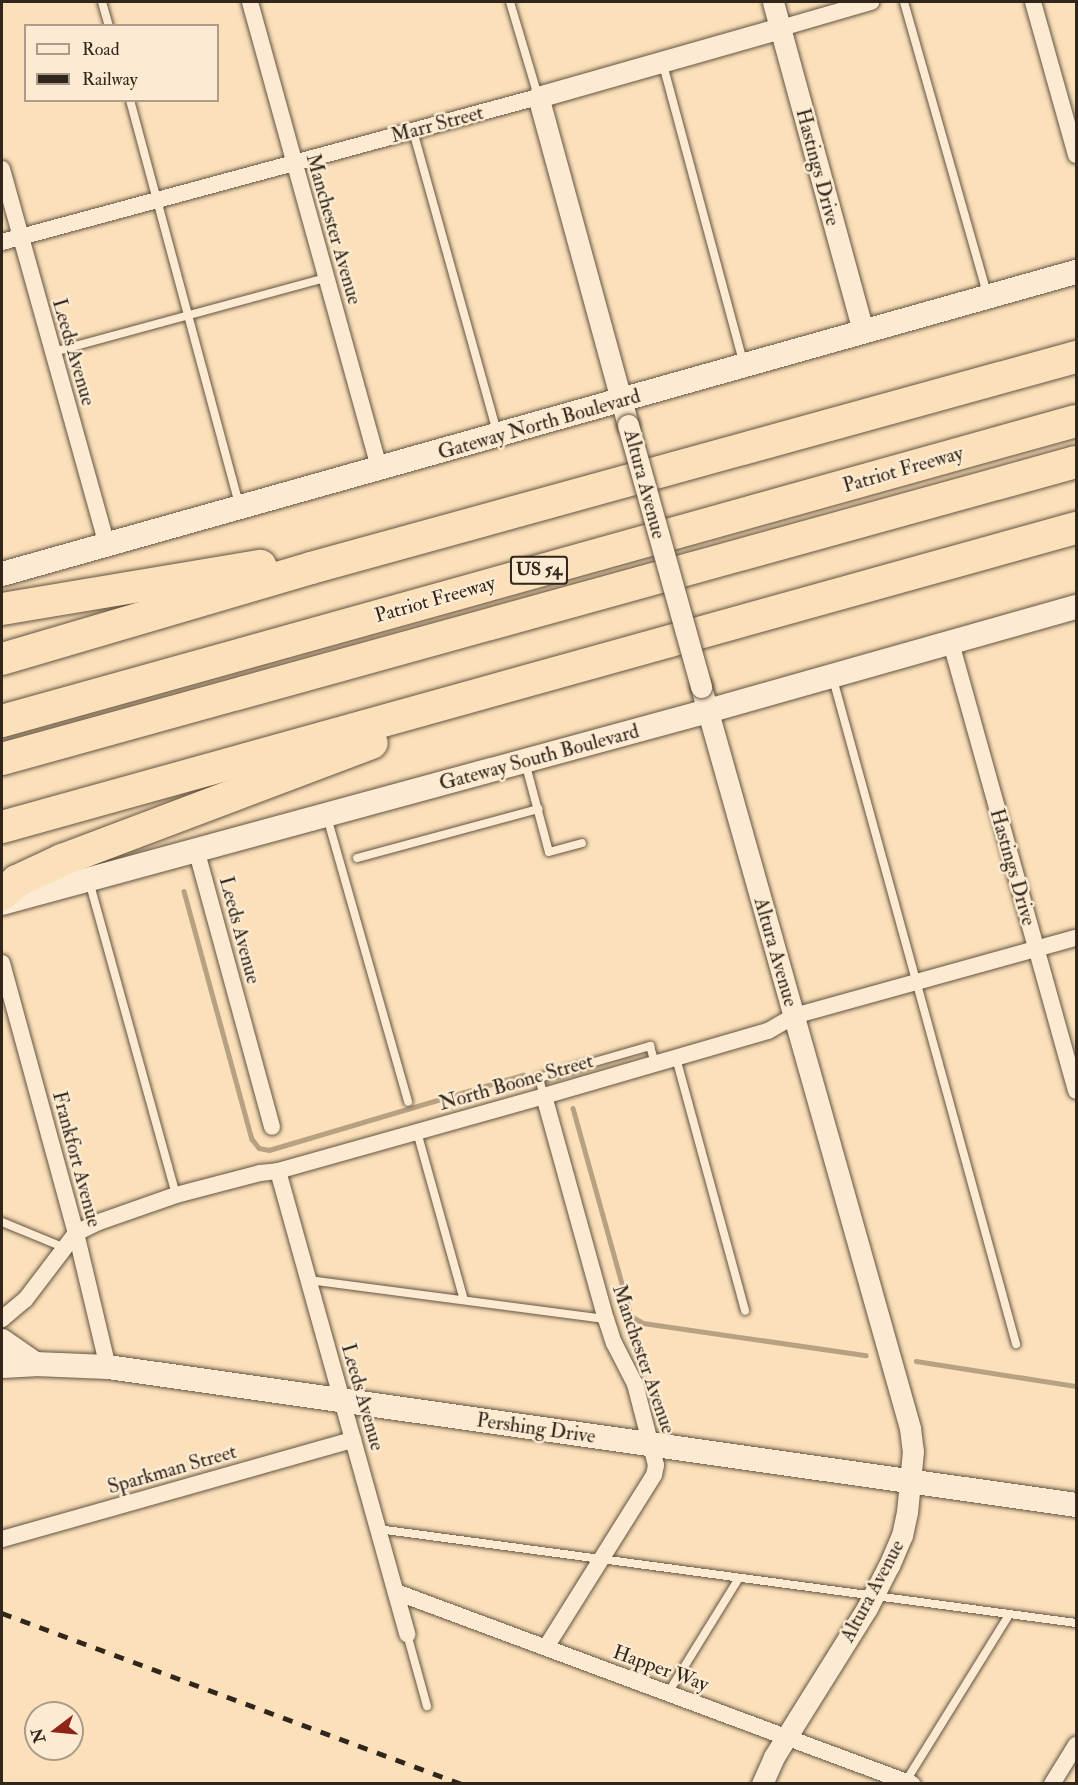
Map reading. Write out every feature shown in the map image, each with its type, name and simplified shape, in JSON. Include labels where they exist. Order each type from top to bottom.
[{"type":"highway","points":[[7,659],[311,568],[1077,357]]},
{"type":"highway","name":"Patriot Freeway","points":[[2,721],[1077,421]]},
{"type":"highway","name":"Patriot Freeway","points":[[2,759],[1077,462]]},
{"type":"highway","points":[[2,827],[1077,528]]},
{"type":"highway","points":[[2,609],[265,565],[311,568]]},
{"type":"highway","points":[[2,894],[17,881],[62,860],[386,738],[408,714]]},
{"type":"main road","name":"Gateway North Boulevard","points":[[2,574],[1077,272]]},
{"type":"main road","name":"Gateway South Boulevard","points":[[2,903],[951,643],[1076,611]]},
{"type":"main road","points":[[2,1341],[35,1364]]},
{"type":"main road","name":"Pershing Drive","points":[[2,1366],[35,1364],[108,1367],[1077,1505]]},
{"type":"street","name":"Manchester Avenue","points":[[250,2],[379,468]]},
{"type":"street","name":"Hastings Drive","points":[[773,2],[863,332]]},
{"type":"street","name":"Marr Street","points":[[2,242],[157,198],[294,165],[871,2]]},
{"type":"street","points":[[1033,2],[1077,155]]},
{"type":"street","name":"Altura Avenue","points":[[538,97],[701,687],[910,1428],[913,1451],[902,1535],[873,1596],[786,1737],[762,1784]]},
{"type":"street","name":"Leeds Avenue","points":[[2,169],[107,545]]},
{"type":"street","name":"Hastings Drive","points":[[951,643],[1077,1091]]},
{"type":"street","name":"Leeds Avenue","points":[[196,849],[272,1127]]},
{"type":"street","name":"North Boone Street","points":[[2,1319],[25,1300],[76,1233],[99,1222],[176,1195],[260,1173],[278,1171],[544,1096],[768,1031],[794,1016],[1077,938]]},
{"type":"street","name":"Frankfort Avenue","points":[[2,963],[76,1233],[108,1367]]},
{"type":"street","name":"Manchester Avenue","points":[[544,1096],[606,1319],[614,1343],[635,1384],[656,1465],[654,1475],[546,1647]]},
{"type":"street","name":"Leeds Avenue","points":[[278,1171],[408,1634]]},
{"type":"street","name":"Sparkman Street","points":[[2,1539],[353,1440]]},
{"type":"street","name":"Happer Way","points":[[396,1592],[909,1782]]},
{"type":"street","points":[[1052,1784],[1077,1745]]},
{"type":"lane","points":[[102,2],[108,24]]},
{"type":"lane","points":[[510,2],[538,97]]},
{"type":"lane","points":[[904,2],[988,297]]},
{"type":"lane","points":[[662,61],[745,364]]},
{"type":"lane","points":[[131,102],[240,508]]},
{"type":"lane","points":[[413,130],[498,435]]},
{"type":"lane","points":[[53,352],[326,278]]},
{"type":"lane","points":[[832,676],[1016,1344]]},
{"type":"lane","points":[[525,761],[549,852],[582,843]]},
{"type":"lane","points":[[357,858],[538,809]]},
{"type":"lane","points":[[326,814],[408,1102]]},
{"type":"lane","points":[[88,879],[176,1195]]},
{"type":"lane","points":[[676,1058],[745,1311]]},
{"type":"lane","points":[[417,1132],[464,1300]]},
{"type":"lane","points":[[2,1222],[65,1248]]},
{"type":"lane","points":[[309,1280],[606,1319]]},
{"type":"lane","points":[[378,1529],[1077,1623]]},
{"type":"lane","points":[[668,1693],[739,1578]]},
{"type":"lane","points":[[909,1782],[1009,1615]]},
{"type":"lane","points":[[408,1634],[427,1706]]},
{"type":"waterway","points":[[184,891],[252,1139],[259,1148],[269,1150],[523,1075]]},
{"type":"waterway","points":[[573,1108],[631,1316],[643,1323],[866,1355]]},
{"type":"waterway","points":[[916,1361],[1076,1386]]},
{"type":"railway","points":[[2,1613],[461,1784]]}]
